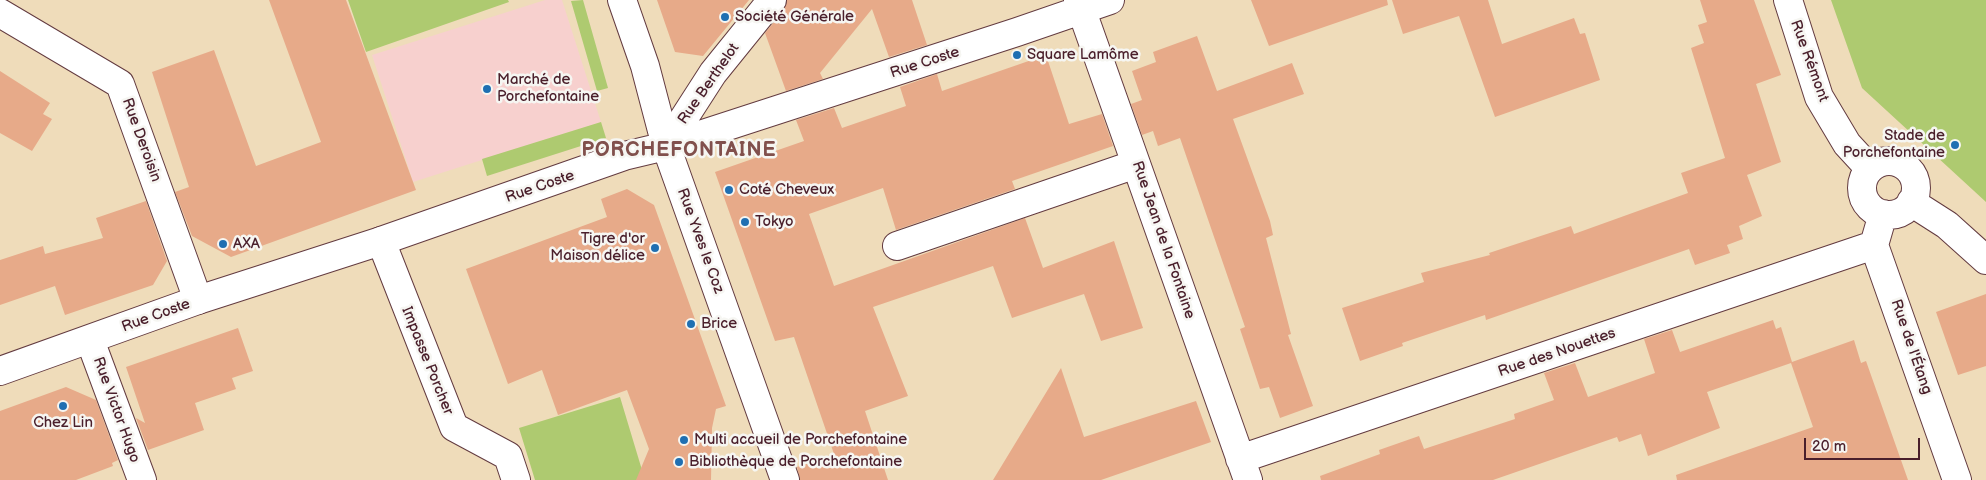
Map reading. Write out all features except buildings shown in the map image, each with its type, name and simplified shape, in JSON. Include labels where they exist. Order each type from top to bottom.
[{"type":"street","name":"Rue Yves le Coz","points":[[622,0],[645,66],[666,146],[785,480]]},
{"type":"street","name":"Rue Berthelot","points":[[666,146],[713,73],[772,0]]},
{"type":"street","name":"Rue Coste","points":[[0,371],[198,300],[380,241],[624,156],[666,146],[1018,32],[1080,5],[1110,0]]},
{"type":"street","name":"Rue Rémont","points":[[1788,0],[1819,97],[1847,144],[1870,169]]},
{"type":"street","name":"Rue Jean de la Fontaine","points":[[1080,5],[1244,470]]},
{"type":"street","name":"Rue Deroisin","points":[[0,13],[120,84],[198,300]]},
{"type":"street","points":[[1889,161],[1903,165],[1909,170],[1915,185],[1911,202],[1901,212],[1883,214],[1868,205],[1862,193],[1864,180],[1870,169],[1876,164],[1889,161]]},
{"type":"street","points":[[897,246],[1136,164]]},
{"type":"street","points":[[1911,202],[1947,225],[1986,260]]},
{"type":"street","points":[[1874,245],[1883,214]]},
{"type":"street","name":"Impasse Porcher","points":[[380,241],[454,428],[508,456],[516,480]]},
{"type":"street","name":"Rue des Nouettes","points":[[1244,470],[1874,245]]},
{"type":"street","name":"Rue de l'Étang","points":[[1874,245],[1957,480]]},
{"type":"street","name":"Rue Victor Hugo","points":[[90,340],[142,480]]},
{"type":"shaded area","name":"Marché de Porchefontaine","points":[[545,0],[562,0],[601,122],[413,182],[372,55]]},
{"type":"green space","points":[[348,0],[508,0],[509,2],[366,52]]},
{"type":"green space","points":[[583,0],[608,88],[597,91],[571,1]]},
{"type":"green space","name":"Stade de Porchefontaine","points":[[1831,0],[1986,0],[1986,202],[1862,88]]},
{"type":"green space","points":[[601,122],[606,138],[487,176],[482,159]]},
{"type":"green space","points":[[620,397],[645,480],[535,480],[519,428]]},
{"type":"place","name":"Société Générale","points":[[725,17]]},
{"type":"place","name":"Square Lamôme","points":[[1017,55]]},
{"type":"place","name":"Marché de Porchefontaine","points":[[487,89]]},
{"type":"place","name":"Stade de Porchefontaine","points":[[1955,145]]},
{"type":"place","name":"Coté Cheveux","points":[[729,190]]},
{"type":"place","name":"Tokyo","points":[[745,222]]},
{"type":"place","name":"AXA","points":[[223,244]]},
{"type":"place","name":"Tigre d'or Maison délice","points":[[655,248]]},
{"type":"place","name":"Brice","points":[[691,324]]},
{"type":"place","name":"Chez Lin","points":[[63,406]]},
{"type":"place","name":"Multi accueil de Porchefontaine","points":[[684,440]]},
{"type":"place","name":"Bibliothèque de Porchefontaine","points":[[679,462]]},
{"type":"district","name":"PORCHEFONTAINE","points":[[679,151]]}]
